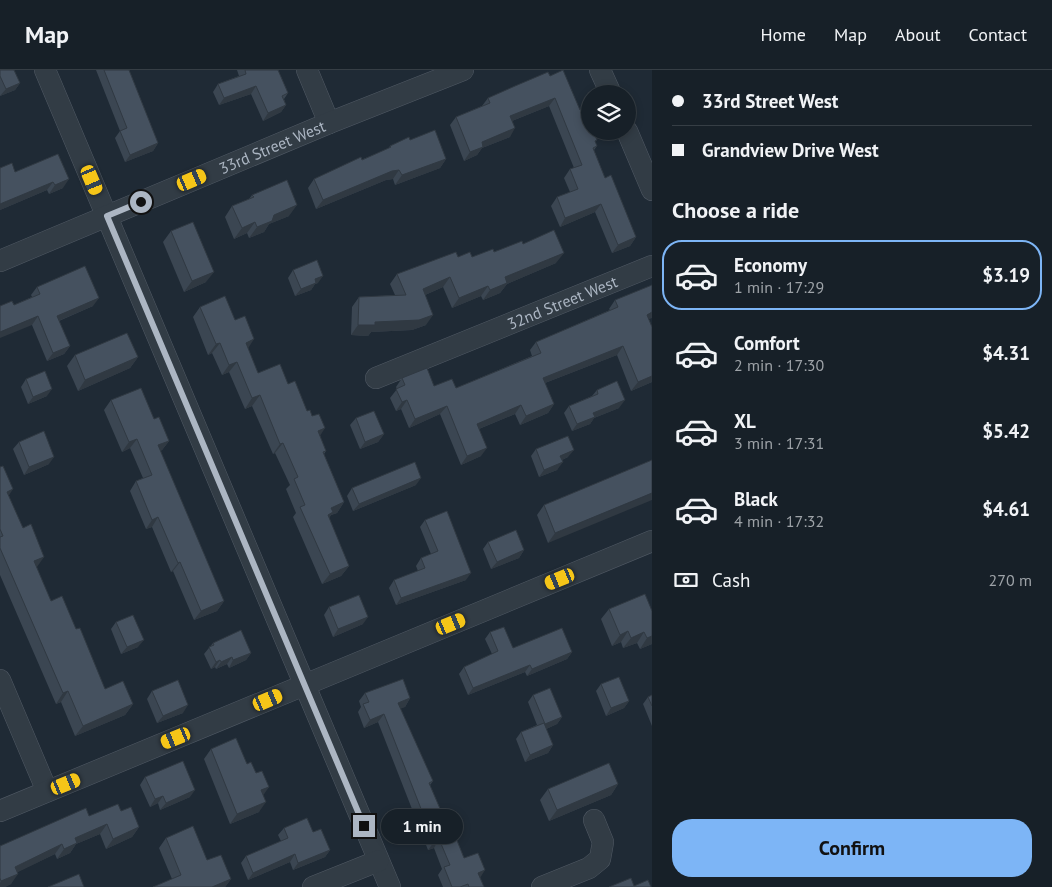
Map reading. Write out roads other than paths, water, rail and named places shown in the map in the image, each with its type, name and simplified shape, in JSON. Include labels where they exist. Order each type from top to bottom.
[{"type":"street","points":[[45,70],[390,887]]},
{"type":"street","points":[[307,70],[329,123]]},
{"type":"street","name":"33rd Street West","points":[[0,261],[329,123],[463,70]]},
{"type":"street","points":[[600,70],[607,85]]},
{"type":"street","points":[[631,140],[652,190]]},
{"type":"street","name":"32nd Street West","points":[[376,378],[652,266]]},
{"type":"street","points":[[0,811],[652,541]]},
{"type":"street","points":[[0,680],[47,791]]},
{"type":"street","points":[[542,887],[588,868],[600,859],[603,842],[594,820]]},
{"type":"street","points":[[313,887],[378,861]]}]
